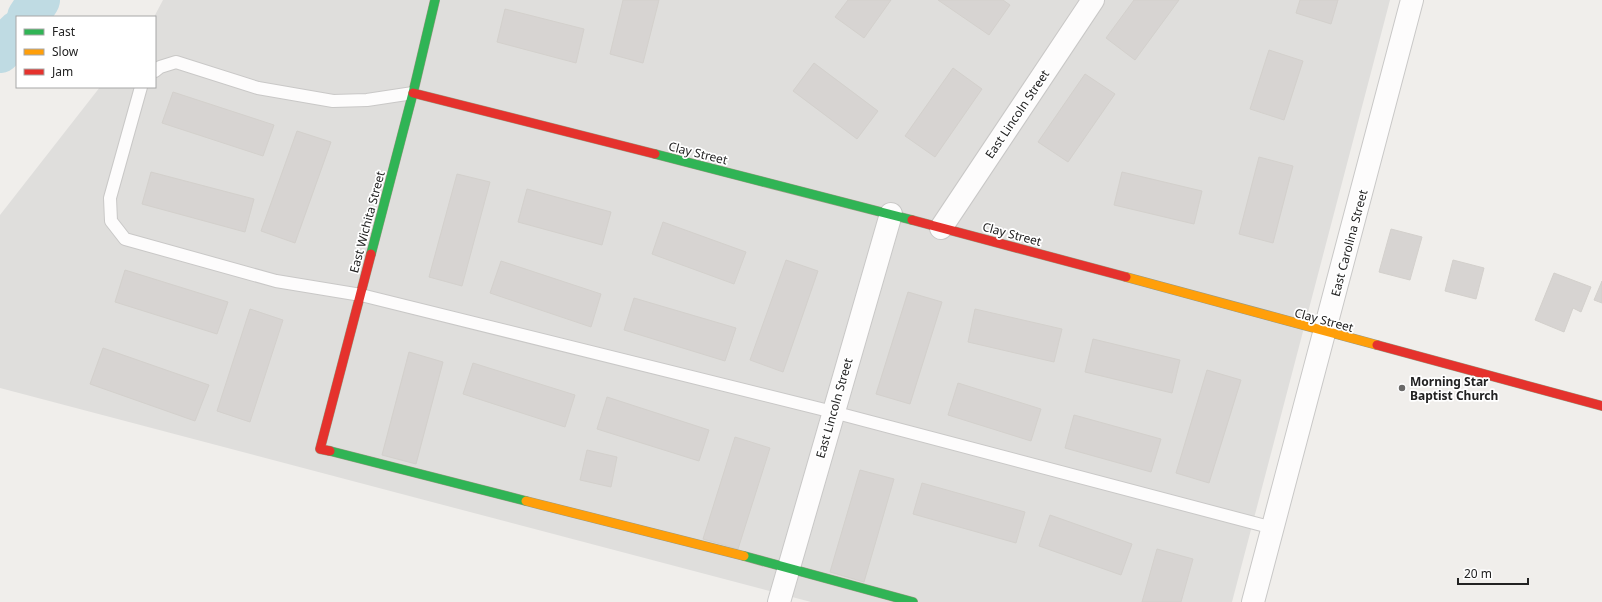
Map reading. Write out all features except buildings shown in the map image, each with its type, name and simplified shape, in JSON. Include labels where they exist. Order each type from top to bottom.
[{"type":"street","name":"East Wichita Street","points":[[435,0],[413,93],[320,449],[788,567]]},
{"type":"street","name":"East Lincoln Street","points":[[941,228],[1093,0]]},
{"type":"street","name":"East Carolina Street","points":[[1253,602],[1326,333],[1412,0]]},
{"type":"street","name":"Clay Street","points":[[413,93],[891,214],[1326,333],[1602,406]]},
{"type":"street","name":"East Lincoln Street","points":[[779,602],[891,214]]},
{"type":"street","points":[[788,567],[913,602]]},
{"type":"lane","points":[[156,70],[160,67],[176,62],[258,88],[334,101],[367,100],[413,93]]},
{"type":"lane","points":[[141,88],[110,198],[111,221],[125,239],[276,280],[361,295],[833,412],[1273,528]]},
{"type":"shaded area","points":[[163,0],[1390,0],[1232,602],[811,602],[0,388],[0,215],[99,88],[156,88],[156,16],[155,16]]},
{"type":"waterway","points":[[29,16],[39,0]]},
{"type":"waterway","points":[[0,52],[16,33]]},
{"type":"traffic: fast","points":[[371,254],[413,93],[435,0]]},
{"type":"traffic: fast","points":[[655,154],[912,220]]},
{"type":"traffic: fast","points":[[330,451],[526,501]]},
{"type":"traffic: fast","points":[[744,556],[913,602]]},
{"type":"traffic: slow","points":[[1126,277],[1377,345]]},
{"type":"traffic: slow","points":[[526,501],[744,556]]},
{"type":"traffic: jam","points":[[413,93],[655,154]]},
{"type":"traffic: jam","points":[[912,220],[1126,277]]},
{"type":"traffic: jam","points":[[330,451],[320,449],[371,254]]},
{"type":"traffic: jam","points":[[1377,345],[1602,406]]},
{"type":"place","name":"Morning Star Baptist Church","points":[[1402,388]]}]
